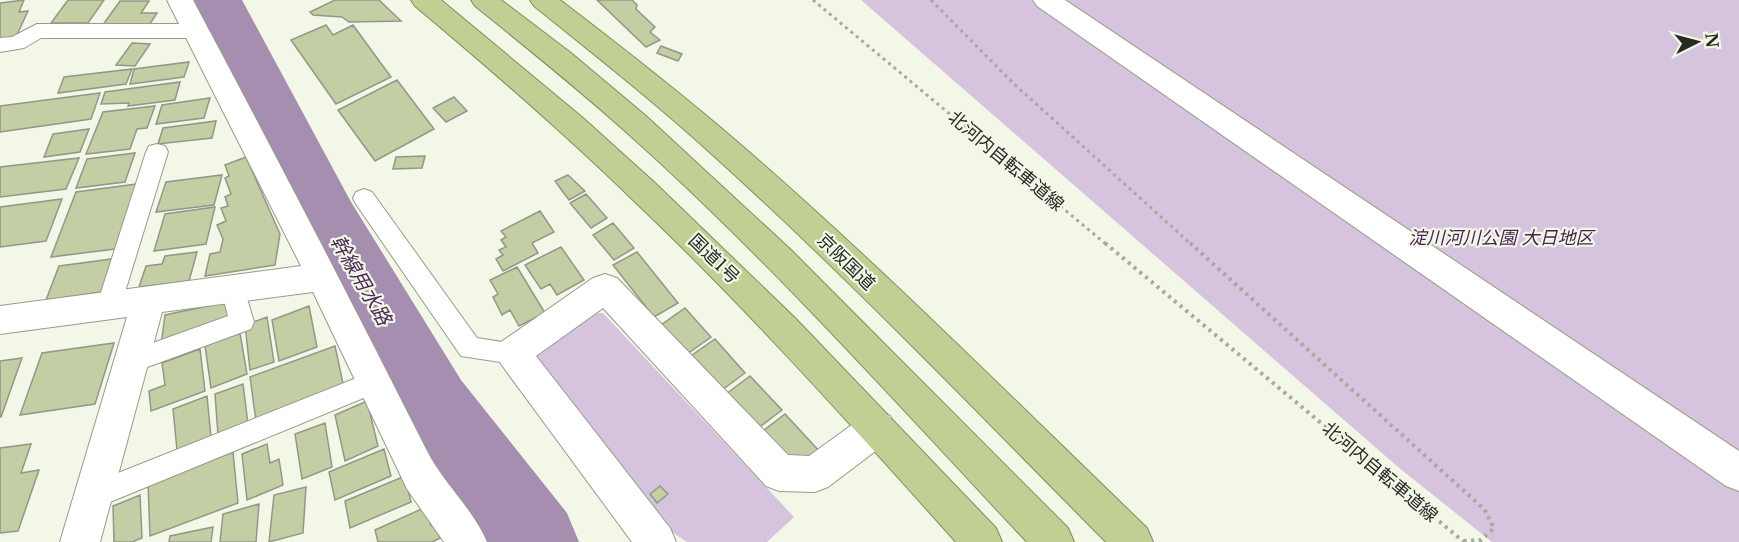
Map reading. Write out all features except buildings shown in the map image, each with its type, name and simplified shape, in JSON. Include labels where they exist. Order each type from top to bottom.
[{"type":"highway","name":"国道1号","points":[[424,0],[488,51],[651,198],[758,302],[982,542]]},
{"type":"highway","points":[[483,0],[600,94],[711,194],[1054,542]]},
{"type":"highway","name":"京阪国道","points":[[543,0],[636,73],[749,169],[878,291],[1133,542]]},
{"type":"highway","points":[[564,0],[636,73]]},
{"type":"street","points":[[180,0],[323,277],[420,476],[467,542]]},
{"type":"street","points":[[1046,0],[1739,473]]},
{"type":"street","points":[[0,320],[323,277]]},
{"type":"street","points":[[656,542],[513,353],[605,288],[779,473],[815,474],[877,428]]},
{"type":"street","points":[[80,542],[149,300]]},
{"type":"street","points":[[929,484],[969,542]]},
{"type":"lane","points":[[0,45],[17,43],[37,32],[196,31]]},
{"type":"lane","points":[[109,305],[157,152]]},
{"type":"lane","points":[[364,198],[470,348],[513,353]]},
{"type":"lane","points":[[131,362],[242,322],[233,289]]},
{"type":"lane","points":[[93,496],[374,382]]},
{"type":"path","name":"北河内自転車道線","points":[[813,0],[1463,541],[1479,542],[1488,538],[1494,528],[1484,509],[1013,83],[931,0]]},
{"type":"green space","name":"淀川河川公園 大日地区","points":[[861,0],[1739,0],[1739,542],[1492,542],[1398,467]]},
{"type":"green space","points":[[588,313],[603,313],[794,517],[767,542],[687,542],[672,532],[534,360],[539,347]]},
{"type":"waterway","name":"幹線用水路","points":[[214,0],[327,221],[434,405],[537,542]]}]
